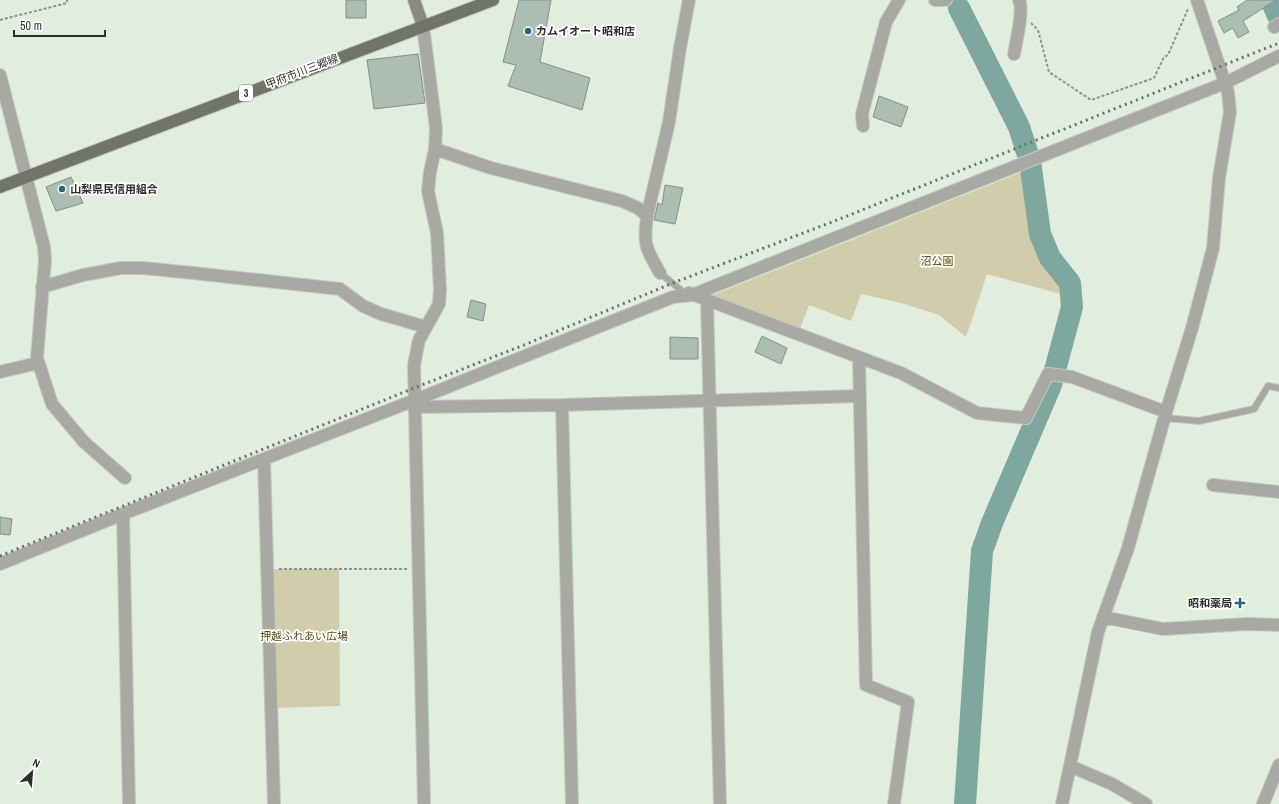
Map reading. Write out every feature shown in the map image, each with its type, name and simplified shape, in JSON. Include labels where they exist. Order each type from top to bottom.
[{"type":"main road","name":"甲府市川三郷線","points":[[0,187],[120,140],[493,0]]},
{"type":"street","points":[[414,0],[423,26],[436,128],[435,149],[428,191],[437,233],[440,290],[439,304],[419,340],[414,365],[424,804]]},
{"type":"street","points":[[660,273],[646,250],[644,236],[647,216],[669,122],[689,0]]},
{"type":"street","points":[[863,126],[862,114],[886,22],[899,0]]},
{"type":"street","points":[[935,0],[946,0]]},
{"type":"street","points":[[1014,54],[1021,3],[1019,0]]},
{"type":"street","points":[[1062,804],[1098,632],[1128,548],[1165,415],[1192,328],[1213,248],[1219,178],[1230,112],[1228,92],[1197,0]]},
{"type":"street","points":[[0,564],[264,459],[415,404],[673,297],[1022,165],[1225,83],[1279,56]]},
{"type":"street","points":[[0,75],[44,247],[36,358],[52,404],[84,442],[125,478]]},
{"type":"street","points":[[435,149],[491,168],[622,201],[638,208],[647,216]]},
{"type":"street","points":[[42,288],[83,275],[121,268],[142,268],[193,273],[340,289],[363,306],[381,314],[426,327]]},
{"type":"street","points":[[687,292],[707,301],[901,373],[977,413],[1026,418],[1048,374],[1072,377],[1165,415]]},
{"type":"street","points":[[707,301],[720,804]]},
{"type":"street","points":[[858,358],[866,685],[908,702],[894,804]]},
{"type":"street","points":[[0,372],[38,363]]},
{"type":"street","points":[[415,404],[562,406],[859,396]]},
{"type":"street","points":[[562,406],[572,804]]},
{"type":"street","points":[[264,459],[274,804]]},
{"type":"street","points":[[1213,485],[1279,492]]},
{"type":"street","points":[[123,514],[129,804]]},
{"type":"street","points":[[1104,617],[1162,629],[1247,624],[1279,625]]},
{"type":"street","points":[[1263,804],[1279,765]]},
{"type":"street","points":[[1070,766],[1112,784],[1146,804]]},
{"type":"lane","points":[[660,273],[687,292]]},
{"type":"lane","points":[[1165,415],[1199,421],[1254,410],[1268,386],[1279,388]]},
{"type":"path","points":[[0,20],[67,3],[67,0]]},
{"type":"path","points":[[1020,13],[1038,30],[1049,72],[1091,100],[1154,78],[1164,57],[1168,55],[1189,6],[1197,0]]},
{"type":"path","points":[[267,569],[419,569]]},
{"type":"green space","name":"沼公園","points":[[1022,172],[1030,231],[1044,262],[1060,284],[1061,294],[987,274],[966,337],[939,315],[901,303],[861,294],[851,321],[809,305],[800,329],[713,295]]},
{"type":"green space","name":"押越ふれあい広場","points":[[267,569],[339,569],[340,706],[271,708]]},
{"type":"building","points":[[346,0],[366,0],[366,18],[346,18]]},
{"type":"building","name":"カムイオート昭和店","points":[[519,0],[551,0],[540,62],[590,78],[582,110],[508,86],[516,65],[503,62]]},
{"type":"building","points":[[1247,0],[1276,0],[1243,21],[1249,32],[1238,38],[1233,28],[1224,33],[1218,21],[1239,10],[1237,7]]},
{"type":"building","points":[[418,54],[425,103],[374,109],[367,60]]},
{"type":"building","points":[[879,96],[908,107],[901,127],[873,117]]},
{"type":"building","points":[[71,177],[83,203],[56,211],[46,187]]},
{"type":"building","points":[[665,185],[683,188],[675,224],[654,220],[658,203],[662,205]]},
{"type":"building","points":[[471,300],[486,304],[483,321],[467,317]]},
{"type":"building","points":[[762,336],[787,348],[781,364],[755,352]]},
{"type":"building","points":[[670,337],[698,338],[698,359],[670,359]]},
{"type":"building","points":[[0,517],[12,519],[10,535],[0,534]]},
{"type":"waterway","points":[[1271,0],[1279,18]]},
{"type":"waterway","points":[[959,8],[1019,127],[1030,161],[1040,234],[1050,258],[1070,283],[1072,307],[1051,385],[992,523],[982,551],[965,804]]},
{"type":"railway","points":[[0,556],[414,388],[524,345],[673,283],[837,220],[1279,43]]},
{"type":"place","name":"カムイオート昭和店","points":[[528,31]]},
{"type":"place","name":"山梨県民信用組合","points":[[62,189]]},
{"type":"place","name":"昭和薬局","points":[[1240,603]]}]
